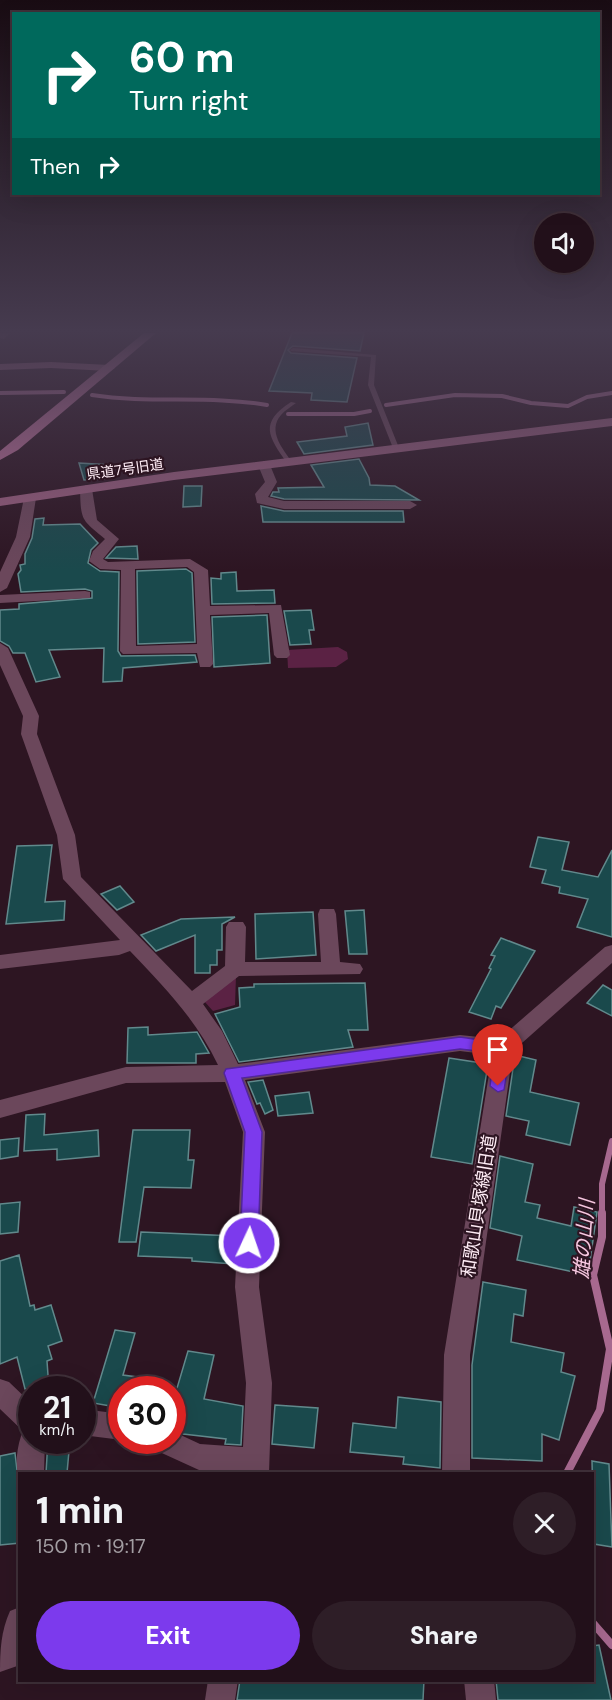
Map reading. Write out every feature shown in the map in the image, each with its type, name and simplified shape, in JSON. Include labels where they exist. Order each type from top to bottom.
[{"type":"main road","points":[[0,456],[56,412]]},
{"type":"street","name":"県道7号旧道","points":[[0,502],[264,465],[612,422]]},
{"type":"street","points":[[264,465],[271,482],[261,494],[262,500],[284,505],[410,505]]},
{"type":"street","points":[[86,489],[88,518],[94,526],[108,533],[112,539],[98,554],[96,561],[105,566],[190,563],[201,570],[205,664]]},
{"type":"street","points":[[0,588],[23,537],[30,498]]},
{"type":"street","points":[[128,565],[128,651],[204,648]]},
{"type":"street","points":[[0,599],[85,595]]},
{"type":"street","points":[[203,610],[276,608],[282,655]]},
{"type":"street","points":[[0,648],[31,716],[29,734],[66,835],[72,879],[191,1002],[214,1037],[232,1073],[254,1132],[247,1287],[259,1383],[256,1467],[199,1456],[186,1450]]},
{"type":"street","points":[[327,914],[331,969]]},
{"type":"street","points":[[235,969],[236,927]]},
{"type":"street","points":[[0,962],[118,948],[134,942]]},
{"type":"street","points":[[0,1109],[126,1075],[232,1073],[460,1043],[503,1048],[608,959]]},
{"type":"street","points":[[191,1002],[235,969],[353,969]]},
{"type":"street","name":"和歌山貝塚線旧道","points":[[456,1472],[457,1356],[476,1209],[493,1123],[503,1048]]},
{"type":"street","points":[[0,1391],[18,1408]]},
{"type":"street","points":[[30,1472],[31,1454]]},
{"type":"street","points":[[0,1657],[10,1654],[18,1638]]},
{"type":"street","points":[[220,1700],[223,1682]]},
{"type":"street","points":[[479,1682],[481,1700]]},
{"type":"lane","points":[[280,412],[271,430],[272,438],[290,462]]},
{"type":"lane","points":[[382,412],[396,448]]},
{"type":"shaded area","points":[[338,647],[347,652],[348,659],[336,667],[288,668],[287,650]]},
{"type":"shaded area","points":[[236,976],[235,1005],[213,1011],[204,1001]]},
{"type":"building","points":[[368,423],[373,445],[304,454],[297,442],[347,436],[345,427]]},
{"type":"building","points":[[359,459],[369,478],[370,485],[395,486],[419,500],[284,499],[271,496],[273,492],[279,492],[278,488],[324,487],[311,465]]},
{"type":"building","points":[[79,463],[112,465],[104,479],[84,480]]},
{"type":"building","points":[[184,486],[202,486],[201,506],[183,507]]},
{"type":"building","points":[[261,506],[284,511],[403,511],[404,522],[263,522]]},
{"type":"building","points":[[44,518],[43,525],[80,524],[98,543],[91,550],[88,563],[100,571],[119,572],[118,651],[121,656],[195,655],[197,662],[123,668],[122,681],[103,682],[104,648],[49,650],[60,677],[36,682],[25,653],[13,653],[9,646],[0,641],[0,610],[19,609],[19,604],[92,598],[92,591],[85,589],[21,592],[18,574],[21,570],[20,565],[25,564],[25,554],[32,538],[35,519]]},
{"type":"building","points":[[137,546],[138,559],[106,558],[116,547]]},
{"type":"building","points":[[186,569],[192,573],[195,642],[138,644],[137,571]]},
{"type":"building","points":[[236,572],[237,591],[274,590],[275,603],[212,604],[211,578],[221,579],[221,573]]},
{"type":"building","points":[[311,610],[314,630],[309,630],[311,644],[290,645],[284,611]]},
{"type":"building","points":[[267,615],[270,663],[214,667],[212,617]]},
{"type":"building","points":[[538,837],[569,842],[562,870],[598,877],[612,850],[612,937],[577,927],[588,899],[559,893],[560,887],[542,883],[546,870],[530,867]]},
{"type":"building","points":[[52,845],[45,902],[65,901],[64,920],[6,924],[17,846]]},
{"type":"building","points":[[120,886],[134,902],[117,910],[101,894]]},
{"type":"building","points":[[364,910],[367,954],[349,954],[345,911]]},
{"type":"building","points":[[313,912],[316,955],[256,959],[255,914]]},
{"type":"building","points":[[235,917],[222,924],[222,950],[217,950],[217,965],[210,965],[210,973],[195,973],[195,935],[156,951],[141,935],[181,919]]},
{"type":"building","points":[[501,938],[535,951],[501,1008],[496,1006],[491,1019],[469,1012],[491,969],[489,968],[495,956],[491,955]]},
{"type":"building","points":[[365,983],[368,1030],[348,1030],[353,1047],[239,1062],[215,1014],[240,1007],[239,988],[254,987],[254,984]]},
{"type":"building","points":[[603,985],[612,990],[612,1016],[587,1003]]},
{"type":"building","points":[[148,1027],[148,1035],[197,1032],[209,1053],[196,1054],[196,1063],[127,1063],[128,1028]]},
{"type":"building","points":[[515,1055],[536,1060],[530,1092],[579,1103],[570,1145],[526,1135],[529,1121],[506,1116]]},
{"type":"building","points":[[449,1058],[488,1064],[472,1164],[431,1157]]},
{"type":"building","points":[[263,1080],[273,1110],[265,1114],[260,1103],[257,1104],[248,1082]]},
{"type":"building","points":[[309,1092],[313,1113],[278,1116],[275,1096]]},
{"type":"building","points":[[45,1114],[44,1135],[98,1130],[99,1156],[57,1160],[57,1149],[24,1151],[26,1115]]},
{"type":"building","points":[[133,1130],[190,1130],[188,1160],[194,1160],[191,1188],[144,1187],[136,1242],[119,1242]]},
{"type":"building","points":[[19,1138],[18,1156],[0,1159],[0,1140]]},
{"type":"building","points":[[500,1156],[533,1164],[525,1202],[540,1205],[537,1218],[571,1226],[574,1207],[597,1212],[588,1275],[517,1260],[522,1236],[490,1228]]},
{"type":"building","points":[[20,1202],[18,1232],[0,1234],[0,1204]]},
{"type":"building","points":[[141,1232],[235,1236],[234,1264],[192,1261],[192,1258],[138,1256]]},
{"type":"building","points":[[19,1255],[30,1306],[34,1305],[35,1310],[51,1305],[62,1341],[48,1346],[52,1359],[47,1361],[48,1376],[22,1376],[17,1357],[0,1364],[0,1261]]},
{"type":"building","points":[[483,1282],[526,1290],[523,1316],[514,1314],[511,1342],[564,1353],[561,1372],[575,1376],[559,1440],[542,1434],[542,1461],[472,1458],[472,1365]]},
{"type":"building","points":[[115,1330],[135,1333],[123,1375],[130,1376],[108,1376],[108,1406],[96,1404],[96,1393]]},
{"type":"building","points":[[188,1351],[214,1355],[204,1399],[243,1406],[241,1445],[225,1444],[226,1439],[186,1434],[186,1376],[181,1376]]},
{"type":"building","points":[[398,1397],[441,1402],[440,1468],[403,1464],[404,1457],[350,1452],[353,1423],[396,1428]]},
{"type":"building","points":[[275,1405],[318,1408],[314,1448],[272,1444]]},
{"type":"building","points":[[15,1453],[18,1479],[18,1543],[0,1545],[0,1456]]},
{"type":"building","points":[[47,1454],[69,1454],[67,1472],[46,1472]]},
{"type":"building","points":[[592,1461],[609,1464],[612,1547],[594,1544]]},
{"type":"building","points":[[599,1645],[611,1700],[498,1700],[496,1682],[594,1682],[594,1646]]},
{"type":"building","points":[[240,1682],[424,1682],[423,1700],[237,1700]]},
{"type":"waterway","points":[[288,414],[363,412]]},
{"type":"waterway","name":"雄の山川","points":[[568,1472],[600,1410],[610,1349],[593,1275],[602,1237],[602,1184],[612,1141]]},
{"type":"waterway","name":"雄の山川","points":[[594,1624],[612,1645]]},
{"type":"route","points":[[249,1243],[254,1132],[232,1073],[460,1043],[503,1048],[498,1086]]}]
